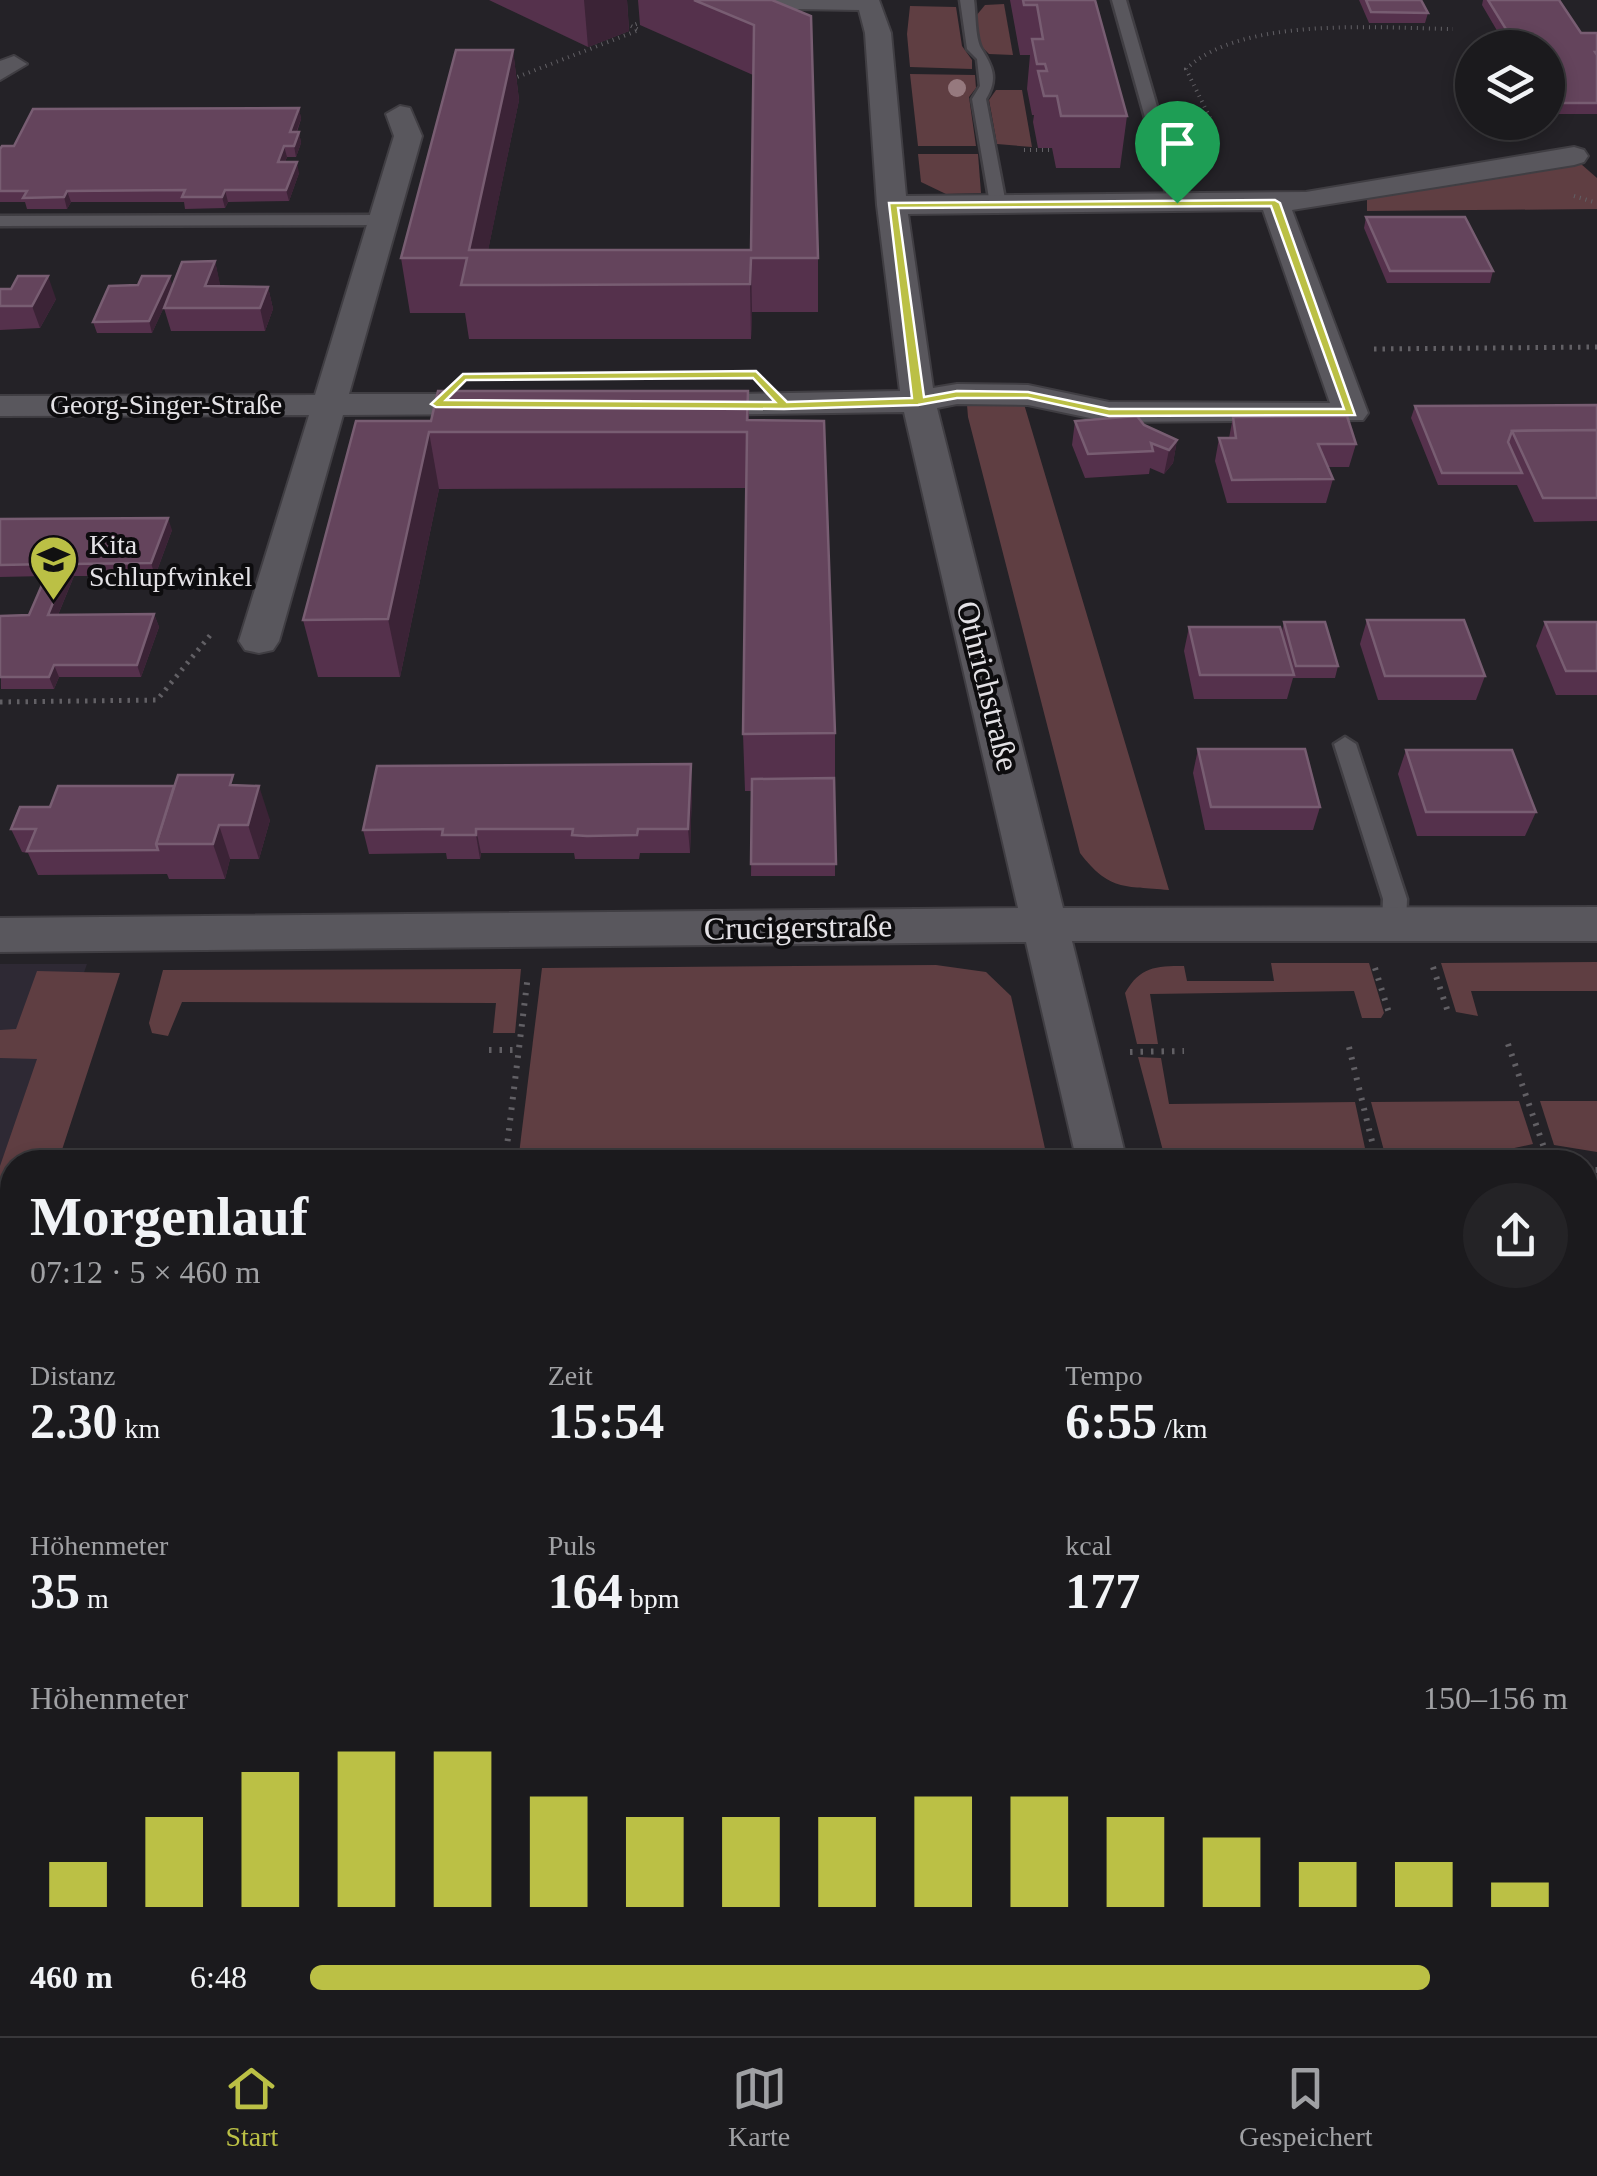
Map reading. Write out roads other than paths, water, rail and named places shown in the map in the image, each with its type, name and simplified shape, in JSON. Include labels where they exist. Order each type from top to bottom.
[{"type":"street","points":[[737,0],[868,1]]},
{"type":"street","name":"Othrichstraße","points":[[868,1],[878,33],[892,206],[918,401],[1099,1150]]},
{"type":"street","name":"Georg-Singer-Straße","points":[[259,642],[408,136],[400,114]]},
{"type":"street","points":[[892,206],[1275,203],[1331,198],[1574,156]]},
{"type":"street","points":[[654,390],[918,401],[957,394],[1028,395],[1109,412],[1351,413],[1275,203]]},
{"type":"street","name":"Georg-Singer-Straße","points":[[0,406],[332,403],[527,390]]},
{"type":"street","name":"Crucigerstraße","points":[[0,936],[1046,925],[1383,940],[1597,924]]},
{"type":"lane","points":[[967,0],[974,50],[984,58],[988,86],[979,98],[998,204]]},
{"type":"lane","points":[[1119,0],[1177,203]]},
{"type":"lane","points":[[0,221],[384,220]]},
{"type":"lane","points":[[1346,744],[1395,898],[1383,940]]},
{"type":"place","name":"Kita Schlupfwinkel","points":[[54,602]]}]
